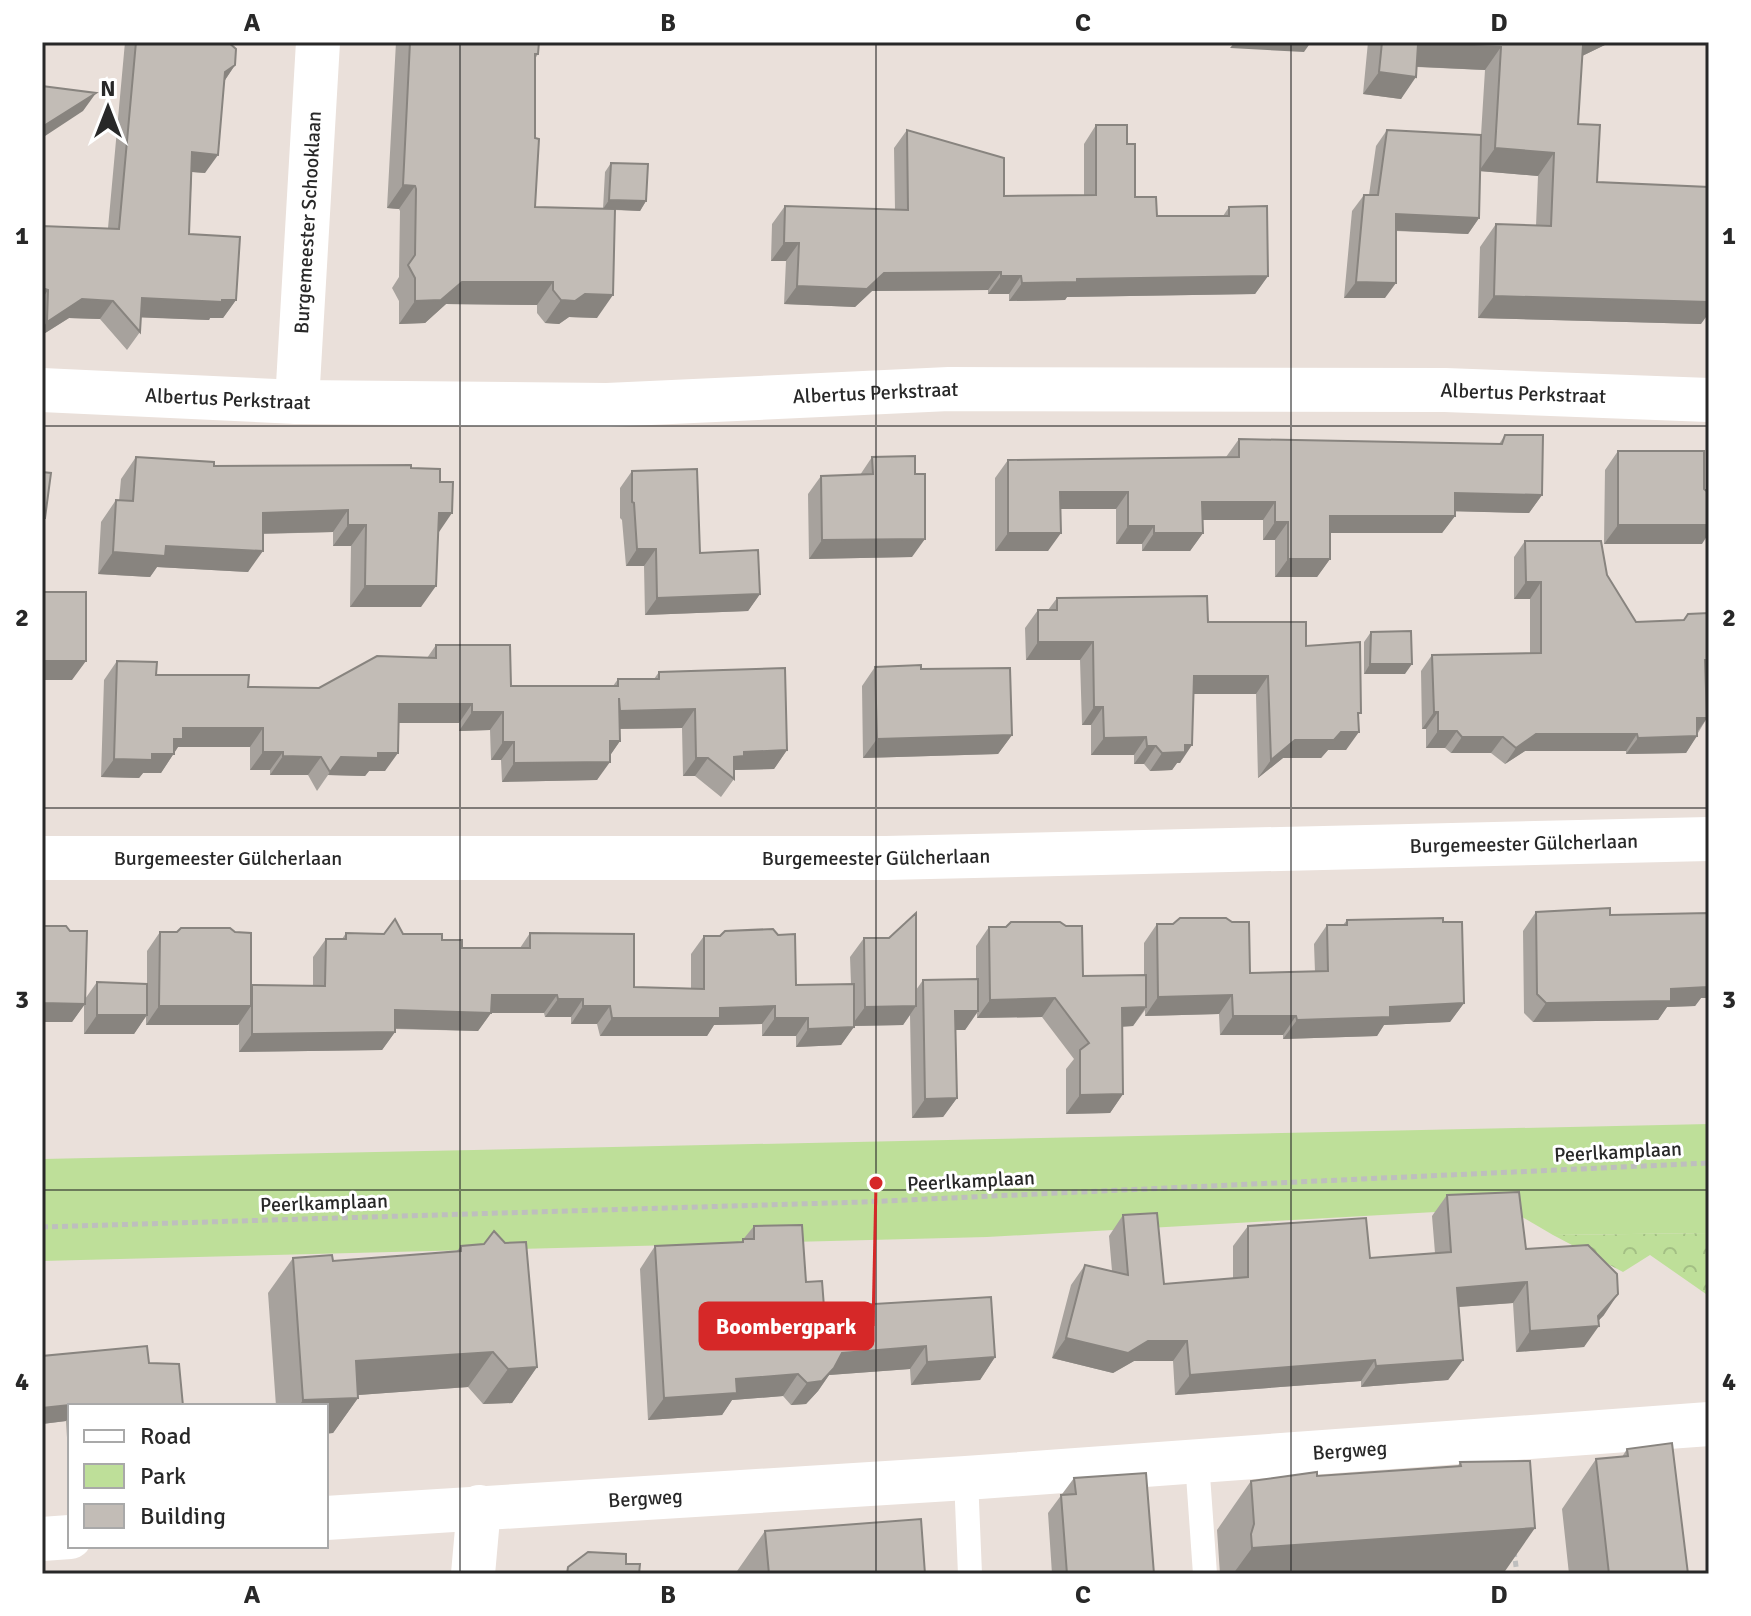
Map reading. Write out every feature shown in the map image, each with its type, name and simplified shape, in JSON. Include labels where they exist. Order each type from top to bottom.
[{"type":"street","name":"Burgemeester Schooklaan","points":[[297,402],[318,42]]},
{"type":"street","name":"Albertus Perkstraat","points":[[42,390],[297,402],[607,405],[949,389],[1445,390],[1709,400]]},
{"type":"street","name":"Burgemeester Gülcherlaan","points":[[42,858],[886,858],[1709,839]]},
{"type":"street","name":"Bergweg","points":[[328,1518],[966,1478],[1709,1424]]},
{"type":"street","points":[[473,1574],[479,1507]]},
{"type":"street","points":[[42,1539],[68,1537]]},
{"type":"lane","points":[[1197,1461],[1205,1574]]},
{"type":"lane","points":[[966,1478],[970,1574]]},
{"type":"path","name":"Peerlkamplaan","points":[[42,1227],[879,1202],[1709,1163]]},
{"type":"path","points":[[1514,1544],[1517,1574]]},
{"type":"green space","points":[[1709,1124],[1709,1233],[1553,1235],[1507,1208],[987,1237],[42,1261],[42,1159]]},
{"type":"green space","points":[[1709,1233],[1706,1294],[1650,1255],[1623,1272],[1553,1235]]},
{"type":"building","points":[[136,42],[228,42],[236,49],[235,65],[225,72],[218,155],[192,152],[189,234],[240,237],[236,300],[142,298],[140,332],[113,301],[82,299],[47,322],[48,290],[42,288],[42,226],[119,229]]},
{"type":"building","points":[[410,42],[539,42],[538,54],[535,54],[535,138],[539,139],[535,207],[615,209],[613,295],[585,294],[575,301],[561,300],[553,290],[553,282],[462,282],[441,300],[415,301],[415,278],[408,265],[415,255],[416,189],[415,186],[403,185]]},
{"type":"building","points":[[1382,42],[1588,42],[1588,46],[1583,45],[1578,124],[1600,125],[1597,182],[1709,187],[1709,302],[1494,296],[1496,224],[1551,226],[1554,153],[1495,148],[1501,47],[1418,44],[1416,77],[1379,72]]},
{"type":"building","points":[[42,86],[96,93],[42,127]]},
{"type":"building","points":[[1096,125],[1127,125],[1127,144],[1135,144],[1135,197],[1156,197],[1157,216],[1229,216],[1229,207],[1267,206],[1268,276],[1077,279],[1077,282],[1022,283],[1021,276],[1001,276],[1001,272],[884,273],[867,289],[797,286],[799,243],[784,243],[785,206],[908,210],[907,130],[1004,158],[1004,196],[1096,195]]},
{"type":"building","points":[[1387,130],[1481,135],[1479,218],[1396,214],[1396,283],[1356,282],[1364,195],[1378,195]]},
{"type":"building","points":[[611,163],[648,164],[646,201],[609,200]]},
{"type":"building","points":[[1505,435],[1543,435],[1542,495],[1455,493],[1455,516],[1330,516],[1330,559],[1288,559],[1288,522],[1275,522],[1275,502],[1202,502],[1203,533],[1154,533],[1154,526],[1128,526],[1128,492],[1060,492],[1061,533],[1008,533],[1008,460],[1239,457],[1239,439],[1502,444]]},
{"type":"building","points":[[1618,451],[1704,451],[1704,489],[1709,493],[1709,525],[1618,525]]},
{"type":"building","points":[[915,456],[915,474],[925,474],[925,539],[822,540],[821,476],[873,474],[872,457]]},
{"type":"building","points":[[136,457],[214,462],[214,466],[411,465],[411,468],[440,469],[440,482],[453,482],[452,513],[439,513],[436,586],[365,586],[366,525],[348,525],[348,510],[263,513],[263,551],[166,546],[165,556],[113,552],[116,500],[133,501]]},
{"type":"building","points":[[697,469],[700,553],[758,550],[760,594],[657,598],[656,549],[637,549],[632,471]]},
{"type":"building","points":[[42,472],[51,473],[45,518],[42,518]]},
{"type":"building","points":[[1525,541],[1601,541],[1607,575],[1636,622],[1684,620],[1688,614],[1709,613],[1709,660],[1705,660],[1707,718],[1697,718],[1697,736],[1638,738],[1637,734],[1536,734],[1516,748],[1503,737],[1462,737],[1457,731],[1438,731],[1438,712],[1434,712],[1432,655],[1541,653],[1541,582],[1526,582]]},
{"type":"building","points":[[42,592],[86,592],[86,661],[44,661],[42,669]]},
{"type":"building","points":[[1207,596],[1208,622],[1306,622],[1306,646],[1360,642],[1359,732],[1341,732],[1334,740],[1295,740],[1271,760],[1268,676],[1194,676],[1192,745],[1185,745],[1185,752],[1162,753],[1156,746],[1147,746],[1146,737],[1104,738],[1103,707],[1094,707],[1093,642],[1038,642],[1038,610],[1057,610],[1057,598]]},
{"type":"building","points":[[1411,631],[1412,664],[1370,664],[1371,632]]},
{"type":"building","points":[[436,645],[510,645],[511,686],[618,686],[618,679],[659,679],[659,672],[785,668],[787,750],[744,752],[744,756],[734,757],[734,779],[708,758],[696,758],[695,709],[620,711],[619,698],[620,741],[610,741],[610,762],[514,763],[514,742],[503,742],[503,712],[472,712],[472,704],[399,704],[398,753],[378,753],[378,758],[341,757],[330,772],[321,757],[263,752],[263,728],[183,728],[183,739],[174,739],[174,754],[152,754],[152,760],[114,759],[117,661],[157,662],[156,675],[249,675],[248,687],[319,688],[377,656],[436,658]]},
{"type":"building","points":[[921,665],[921,669],[1010,668],[1012,735],[877,739],[875,667]]},
{"type":"building","points":[[1610,908],[1610,915],[1709,913],[1708,987],[1671,989],[1671,1001],[1546,1003],[1537,994],[1536,912]]},
{"type":"building","points":[[916,913],[916,1006],[865,1007],[864,938],[889,938]]},
{"type":"building","points":[[1180,918],[1226,918],[1232,922],[1249,922],[1250,973],[1328,971],[1327,925],[1347,925],[1347,920],[1443,918],[1443,922],[1462,922],[1464,1003],[1390,1007],[1390,1017],[1297,1020],[1296,1016],[1233,1016],[1232,995],[1158,997],[1157,924],[1173,924]]},
{"type":"building","points":[[395,919],[403,934],[442,934],[442,940],[462,940],[462,948],[530,948],[530,933],[634,934],[634,987],[704,989],[704,936],[720,936],[725,931],[773,929],[778,935],[795,934],[796,985],[854,984],[854,1027],[808,1029],[808,1018],[775,1018],[775,1006],[720,1008],[720,1018],[612,1018],[610,1006],[583,1006],[583,999],[558,999],[557,995],[492,995],[491,1013],[395,1010],[395,1032],[252,1034],[252,985],[325,986],[326,939],[346,939],[346,933],[384,934]]},
{"type":"building","points":[[1011,922],[1060,922],[1066,926],[1082,926],[1083,976],[1146,975],[1146,1007],[1122,1008],[1123,1094],[1080,1095],[1080,1050],[1089,1043],[1055,998],[990,1000],[989,927],[1006,927]]},
{"type":"building","points":[[42,926],[66,926],[70,931],[87,931],[85,1004],[42,1003]]},
{"type":"building","points":[[181,928],[230,928],[235,932],[251,933],[251,1006],[159,1006],[160,932],[177,932]]},
{"type":"building","points":[[978,979],[978,1011],[955,1011],[957,1098],[925,1099],[923,980]]},
{"type":"building","points":[[97,982],[147,984],[147,1015],[97,1015]]},
{"type":"building","points":[[1519,1192],[1526,1249],[1588,1245],[1617,1274],[1618,1294],[1598,1316],[1599,1326],[1530,1331],[1527,1282],[1457,1288],[1463,1360],[1376,1366],[1375,1360],[1190,1375],[1187,1341],[1148,1341],[1128,1353],[1066,1338],[1085,1265],[1128,1275],[1123,1215],[1157,1213],[1164,1284],[1248,1277],[1248,1226],[1366,1218],[1370,1258],[1451,1252],[1447,1195]]},
{"type":"building","points":[[802,1225],[806,1282],[822,1281],[824,1307],[991,1297],[995,1357],[927,1362],[926,1346],[842,1353],[822,1381],[807,1383],[798,1374],[736,1379],[737,1393],[664,1398],[655,1246],[743,1242],[743,1239],[754,1239],[754,1226]]},
{"type":"building","points":[[494,1231],[505,1243],[526,1242],[537,1367],[508,1369],[493,1352],[356,1361],[358,1398],[303,1400],[293,1258],[332,1255],[333,1261],[461,1251],[461,1246],[484,1244]]},
{"type":"building","points":[[147,1346],[149,1363],[179,1364],[183,1404],[68,1404],[42,1408],[42,1356]]},
{"type":"building","points":[[1672,1443],[1688,1574],[1609,1574],[1596,1459],[1628,1456],[1627,1449]]},
{"type":"building","points":[[1530,1461],[1535,1528],[1252,1548],[1251,1481],[1317,1472],[1317,1476],[1461,1466],[1460,1462]]},
{"type":"building","points":[[1146,1473],[1154,1574],[1067,1574],[1061,1495],[1076,1494],[1074,1478]]},
{"type":"building","points":[[921,1519],[925,1574],[769,1574],[765,1531]]},
{"type":"building","points":[[588,1552],[626,1554],[626,1564],[640,1564],[639,1574],[567,1574],[568,1567]]},
{"type":"place","name":"Boombergpark","points":[[876,1183]]}]
